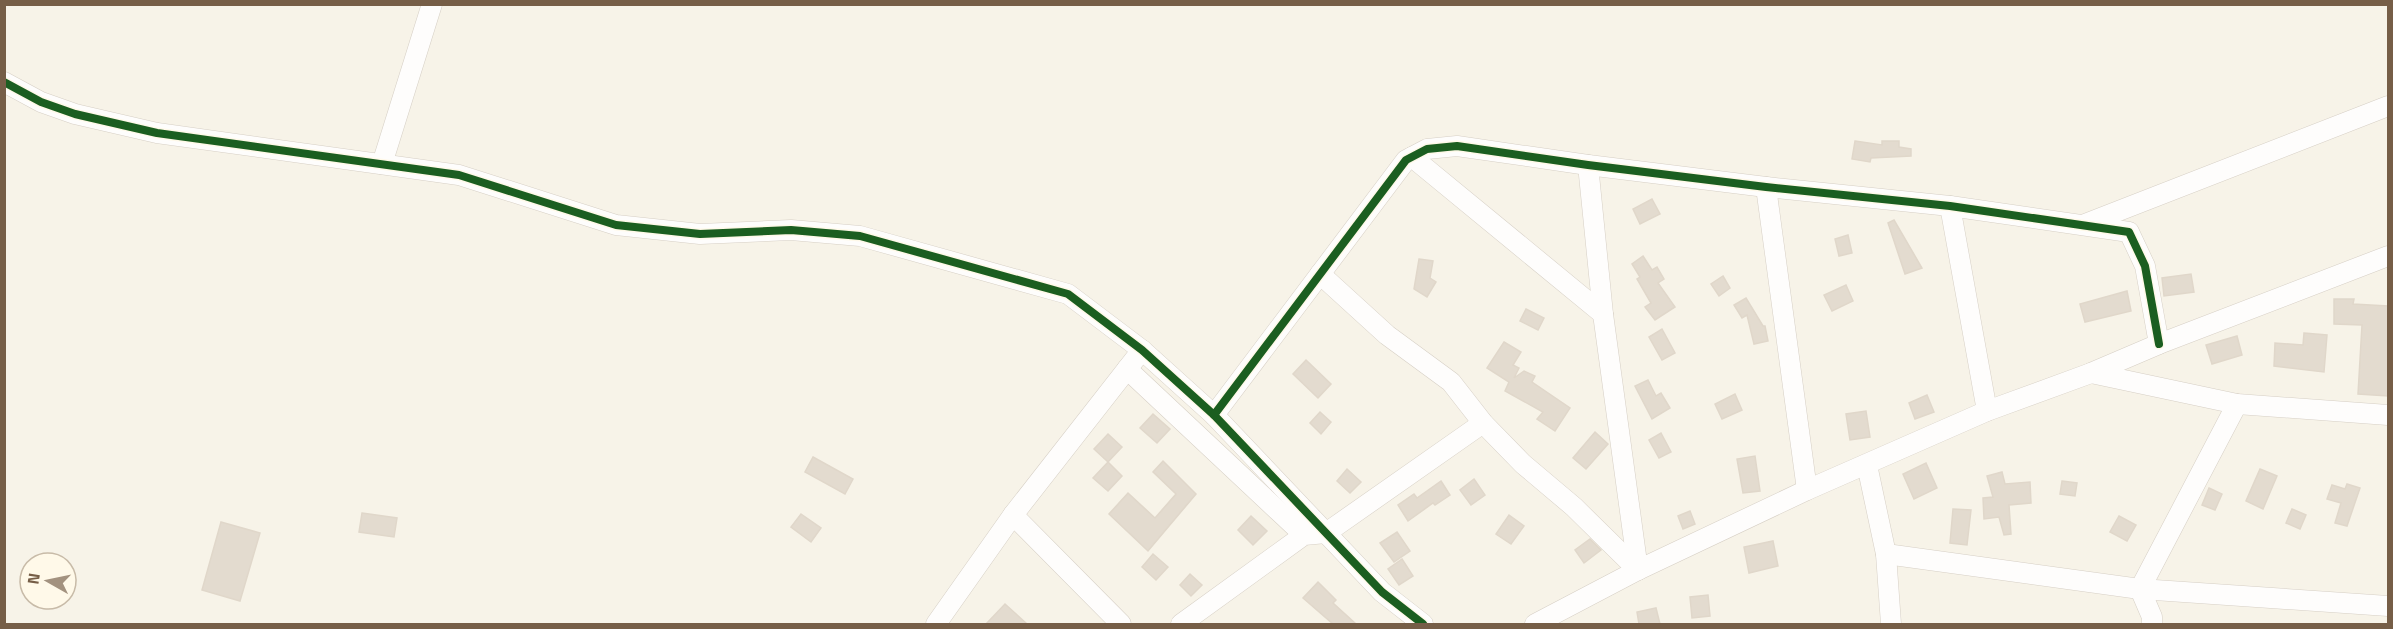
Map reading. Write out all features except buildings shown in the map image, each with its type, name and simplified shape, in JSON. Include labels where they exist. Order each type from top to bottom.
[{"type":"street","points":[[382,164],[432,4]]},
{"type":"street","points":[[4,82],[41,102],[75,114],[157,133],[459,175],[616,225],[700,234],[791,230],[860,236],[1068,294],[1142,350],[1214,415],[1382,592],[1423,624]]},
{"type":"street","points":[[2082,225],[2388,106]]},
{"type":"street","points":[[1214,415],[1406,160],[1427,149],[1457,146],[1766,187],[1950,206],[2129,232],[2145,267],[2159,344]]},
{"type":"street","points":[[1413,157],[1603,315]]},
{"type":"street","points":[[1588,165],[1603,315],[1638,570]]},
{"type":"street","points":[[1766,187],[1807,490]]},
{"type":"street","points":[[1950,206],[1988,411]]},
{"type":"street","points":[[1535,624],[1638,570],[1807,490],[1988,411],[2388,256]]},
{"type":"street","points":[[1320,274],[1387,335],[1451,382],[1483,423],[1522,464],[1574,507],[1638,570]]},
{"type":"street","points":[[936,624],[1013,515],[1142,350]]},
{"type":"street","points":[[1127,369],[1304,535]]},
{"type":"street","points":[[2091,373],[2237,404],[2388,415]]},
{"type":"street","points":[[2140,589],[2237,404]]},
{"type":"street","points":[[1181,624],[1304,535],[1326,534],[1483,423]]},
{"type":"street","points":[[1867,465],[1886,554],[1892,624]]},
{"type":"street","points":[[1013,515],[1121,624]]},
{"type":"street","points":[[1886,554],[2140,589],[2388,606]]},
{"type":"street","points":[[2140,589],[2152,617],[2152,624]]},
{"type":"cycle path","points":[[4,82],[41,102],[75,114],[157,133],[459,175],[616,225],[700,234],[791,230],[860,236],[1068,294],[1142,350],[1214,415],[1382,592],[1423,624]]},
{"type":"cycle path","points":[[1214,415],[1406,160],[1427,149],[1457,146],[1766,187],[1950,206],[2129,232],[2145,266],[2159,344]]}]
